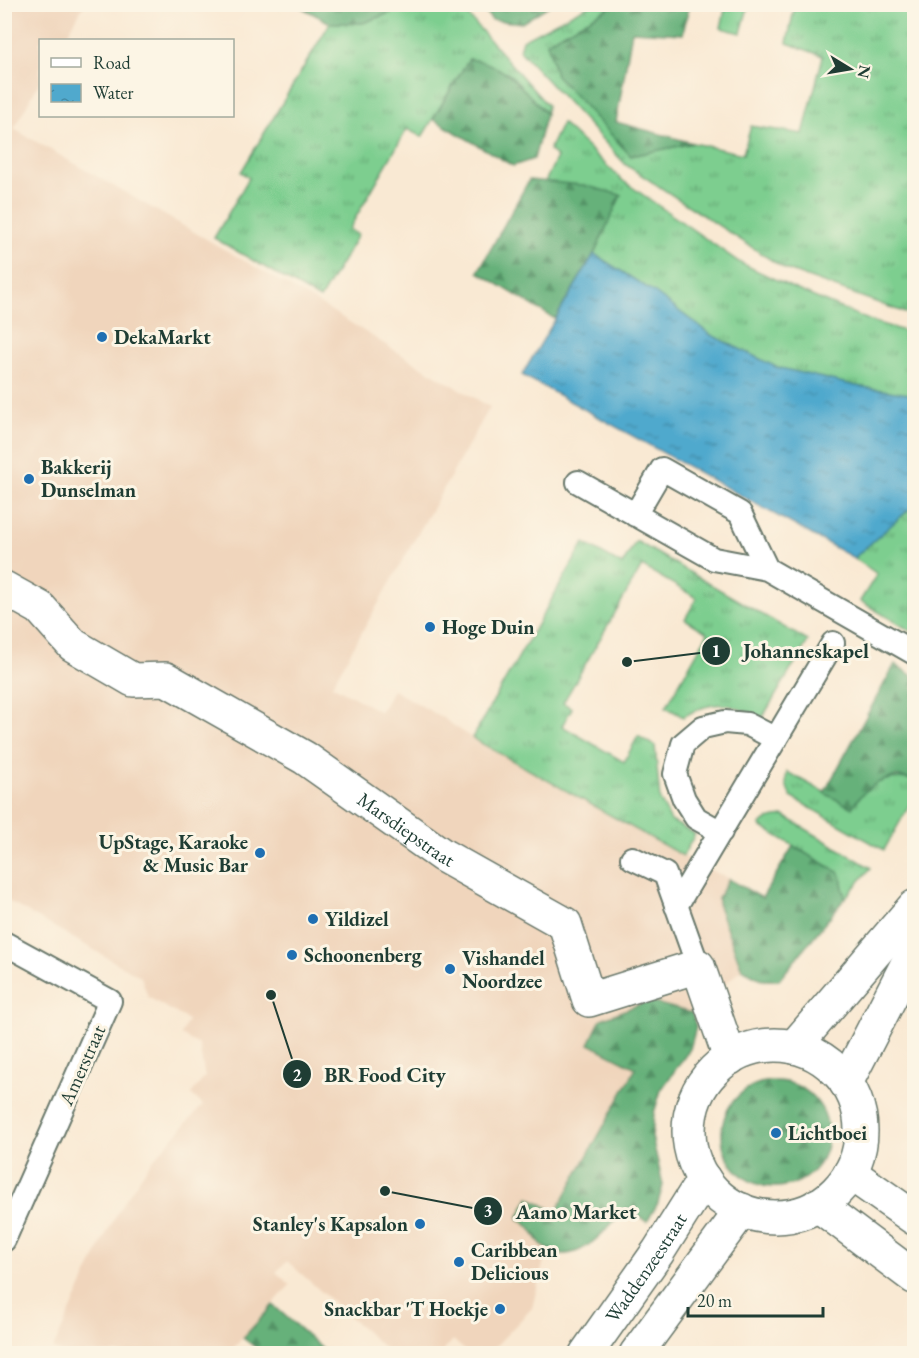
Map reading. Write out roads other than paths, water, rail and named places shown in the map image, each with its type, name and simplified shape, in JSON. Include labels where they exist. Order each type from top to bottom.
[{"type":"street","name":"Marsdiepstraat","points":[[4,588],[40,608],[72,645],[133,680],[166,679],[305,758],[442,855],[565,924],[590,1000],[698,966]]},
{"type":"street","points":[[794,1047],[915,907]]},
{"type":"street","points":[[846,1083],[915,951]]},
{"type":"street","points":[[698,966],[730,1058]]},
{"type":"street","points":[[776,1045],[794,1047],[826,1062],[846,1083],[859,1110],[861,1130],[858,1153],[850,1173],[837,1191],[818,1205],[796,1215],[761,1216],[742,1210],[717,1196],[704,1179],[691,1150],[690,1118],[694,1102],[706,1079],[730,1058],[758,1047],[776,1045]]},
{"type":"street","points":[[850,1173],[915,1218]]},
{"type":"street","name":"Waddenzeestraat","points":[[586,1353],[658,1252],[704,1179]]},
{"type":"street","points":[[818,1205],[915,1277]]},
{"type":"street","name":"Waddenzeestraat","points":[[636,1353],[742,1210]]},
{"type":"lane","points":[[635,514],[662,469],[740,513],[767,568]]},
{"type":"lane","points":[[578,483],[714,559],[767,568],[915,652]]},
{"type":"lane","points":[[676,906],[833,643]]},
{"type":"lane","points":[[720,832],[696,818],[684,799],[675,774],[683,744],[702,727],[725,722],[747,724],[776,739]]},
{"type":"lane","points":[[632,858],[665,874],[698,966]]},
{"type":"lane","name":"Amerstraat","points":[[4,943],[110,1001],[4,1240]]},
{"type":"water","points":[[594,254],[651,290],[711,335],[776,367],[856,386],[914,395],[914,505],[854,558],[522,375]]},
{"type":"place","name":"DekaMarkt","points":[[102,337]]},
{"type":"place","name":"Bakkerij Dunselman","points":[[29,479]]},
{"type":"place","name":"Hoge Duin","points":[[430,627]]},
{"type":"place","name":"Johanneskapel","points":[[627,662]]},
{"type":"place","name":"UpStage, Karaoke & Music Bar","points":[[260,853]]},
{"type":"place","name":"Yildizel","points":[[313,919]]},
{"type":"place","name":"Schoonenberg","points":[[292,955]]},
{"type":"place","name":"Vishandel Noordzee","points":[[450,969]]},
{"type":"place","name":"BR Food City","points":[[271,995]]},
{"type":"place","name":"Lichtboei","points":[[776,1133]]},
{"type":"place","name":"Aamo Market","points":[[385,1191]]},
{"type":"place","name":"Stanley's Kapsalon","points":[[420,1224]]},
{"type":"place","name":"Caribbean Delicious","points":[[459,1262]]},
{"type":"place","name":"Snackbar 'T Hoekje","points":[[500,1309]]}]
